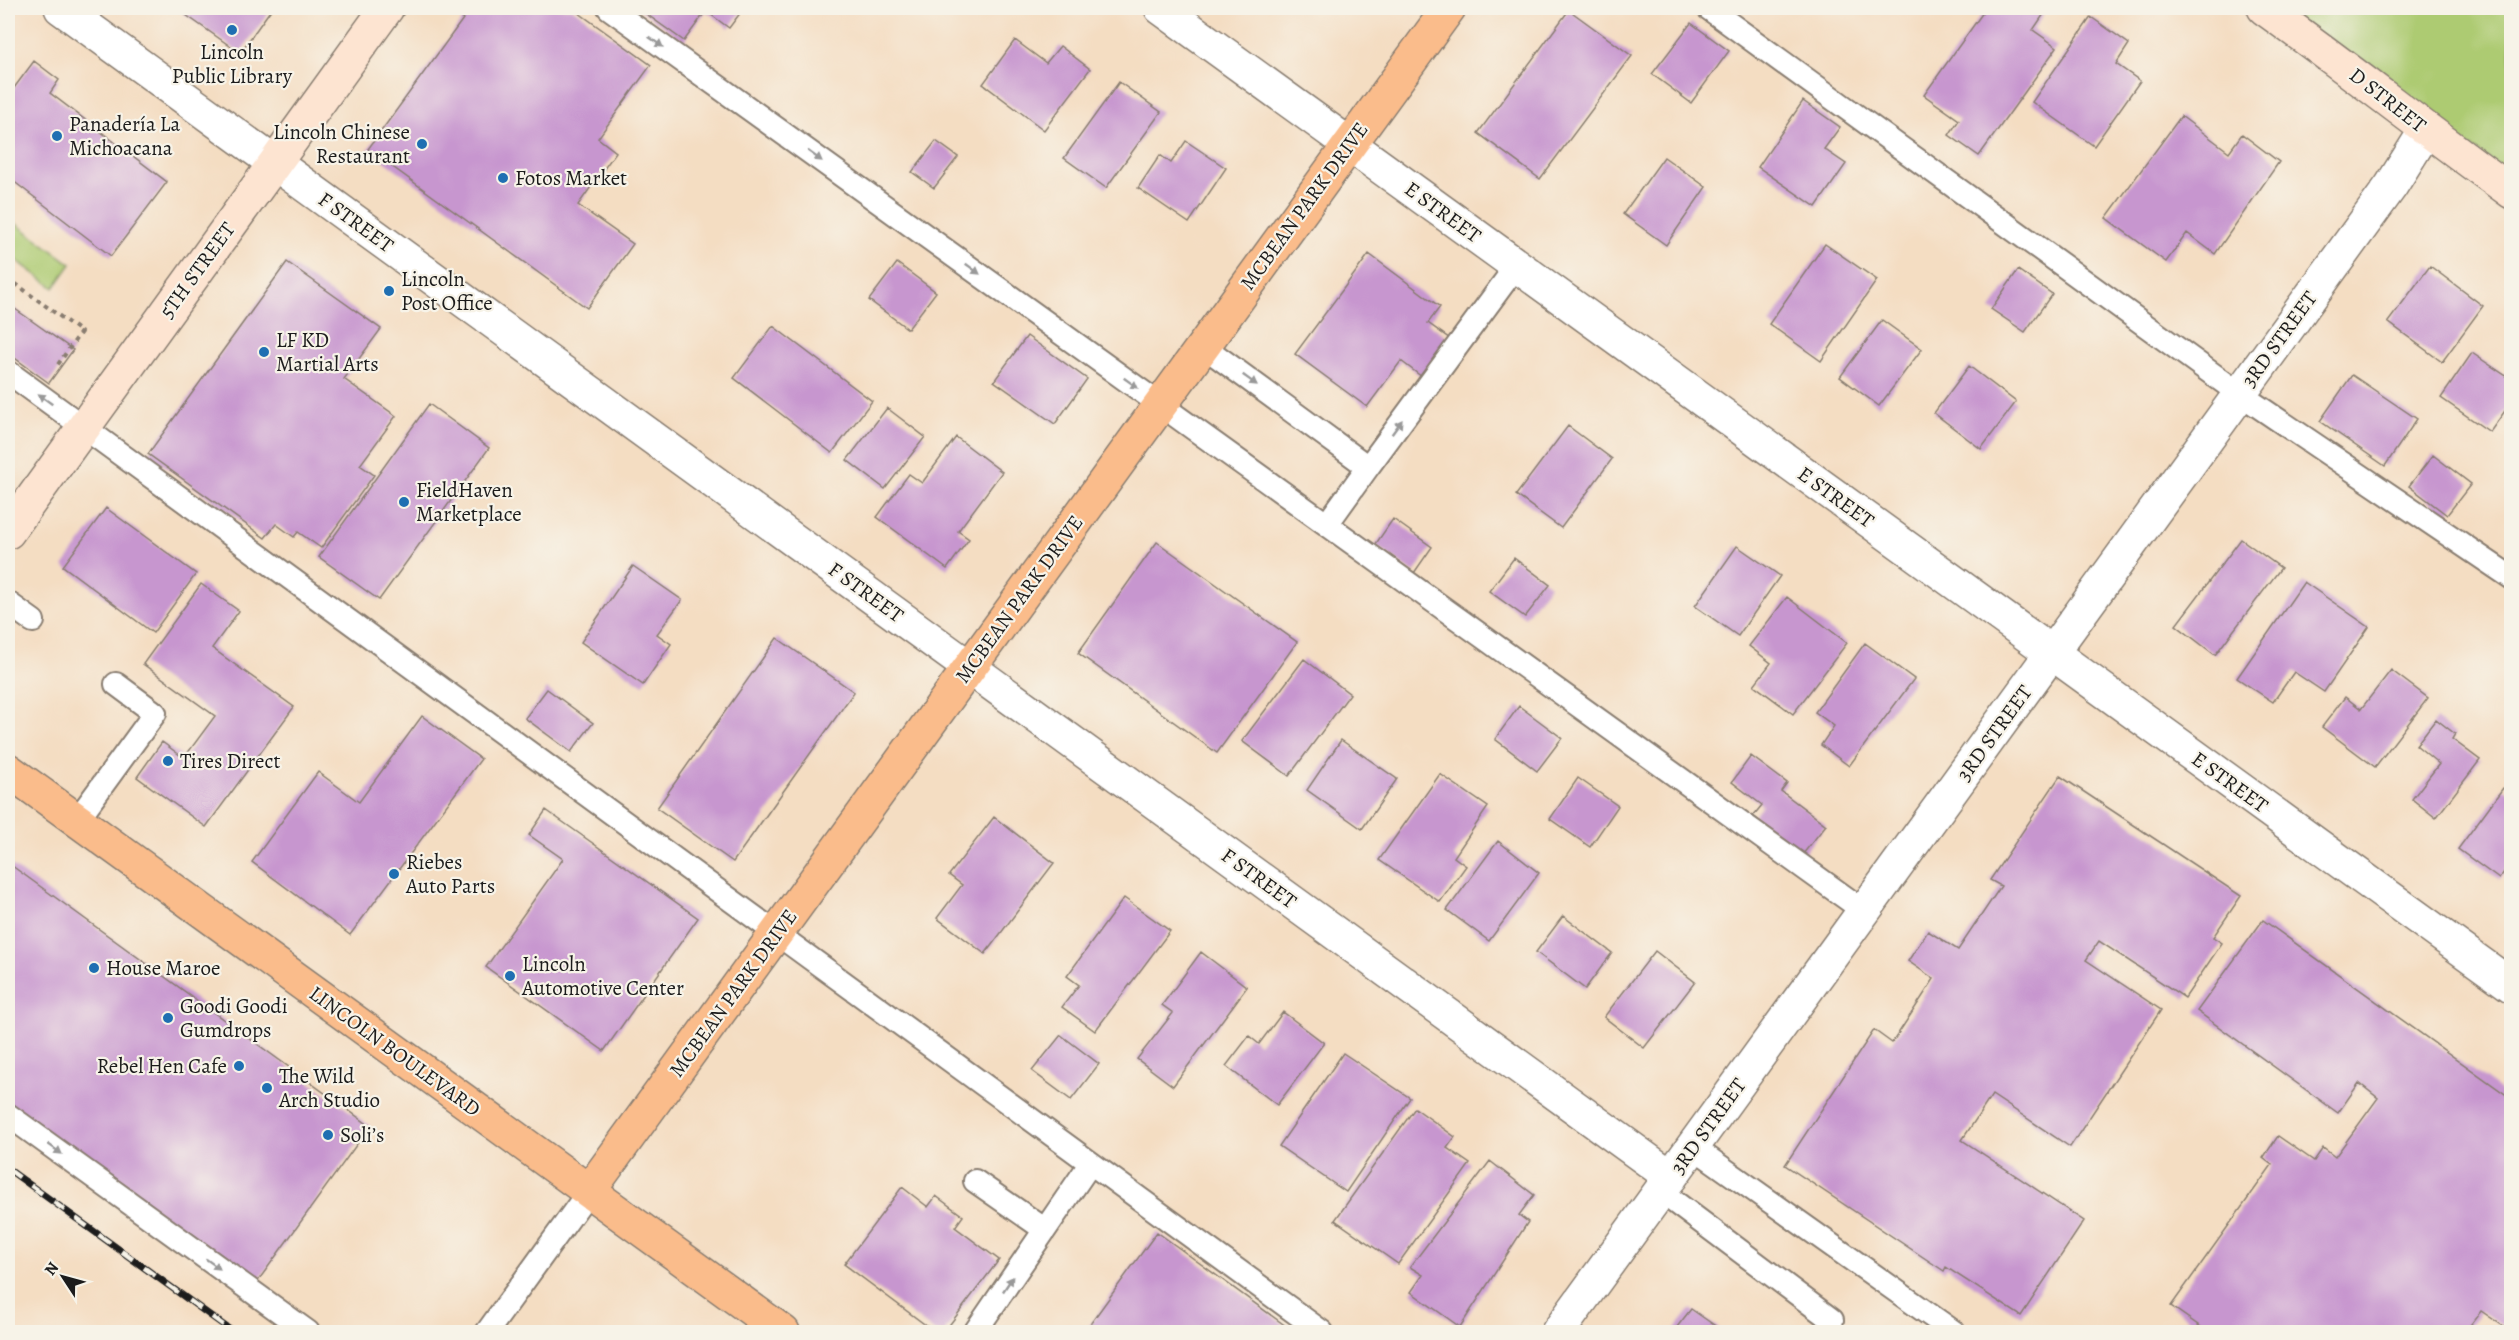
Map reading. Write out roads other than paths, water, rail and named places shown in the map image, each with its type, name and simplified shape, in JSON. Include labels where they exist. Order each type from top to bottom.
[{"type":"main road","name":"MCBEAN PARK DRIVE","points":[[589,1191],[1449,8]]},
{"type":"main road","name":"LINCOLN BOULEVARD","points":[[8,770],[783,1332]]},
{"type":"street","name":"F STREET","points":[[61,8],[969,667],[1666,1184]]},
{"type":"street","name":"5TH STREET","points":[[8,532],[387,8]]},
{"type":"street","name":"D STREET","points":[[2264,8],[2380,91],[2426,130],[2511,192]]},
{"type":"street","name":"E STREET","points":[[1177,12],[1349,144],[2511,986]]},
{"type":"street","name":"3RD STREET","points":[[1558,1332],[2391,186],[2426,130]]},
{"type":"lane","points":[[609,8],[1864,911]]},
{"type":"lane","points":[[1708,8],[2240,394],[2511,578]]},
{"type":"lane","points":[[1327,524],[1517,265]]},
{"type":"lane","points":[[1203,346],[1368,467]]},
{"type":"lane","points":[[8,372],[1322,1332]]},
{"type":"lane","points":[[8,603],[33,621]]},
{"type":"lane","points":[[77,820],[155,714],[116,684]]},
{"type":"lane","points":[[8,1115],[308,1332]]},
{"type":"lane","points":[[1693,1147],[1954,1332]]},
{"type":"lane","points":[[975,1332],[1090,1164]]},
{"type":"lane","points":[[975,1181],[1044,1230]]},
{"type":"lane","points":[[1666,1184],[1832,1320]]},
{"type":"lane","points":[[487,1332],[589,1191]]},
{"type":"railway","points":[[8,1169],[233,1332]]},
{"type":"place","name":"Lincoln Public Library","points":[[232,30]]},
{"type":"place","name":"Panadería La Michoacana","points":[[57,136]]},
{"type":"place","name":"Lincoln Chinese Restaurant","points":[[422,144]]},
{"type":"place","name":"Fotos Market","points":[[503,178]]},
{"type":"place","name":"Lincoln Post Office","points":[[389,291]]},
{"type":"place","name":"LF KD Martial Arts","points":[[264,352]]},
{"type":"place","name":"FieldHaven Marketplace","points":[[404,502]]},
{"type":"place","name":"Tires Direct","points":[[168,761]]},
{"type":"place","name":"Riebes Auto Parts","points":[[394,874]]},
{"type":"place","name":"House Maroe","points":[[94,968]]},
{"type":"place","name":"Lincoln Automotive Center","points":[[510,976]]},
{"type":"place","name":"Goodi Goodi Gumdrops","points":[[168,1018]]},
{"type":"place","name":"Rebel Hen Cafe","points":[[239,1066]]},
{"type":"place","name":"The Wild Arch Studio","points":[[267,1088]]},
{"type":"place","name":"Soli’s","points":[[328,1135]]}]
